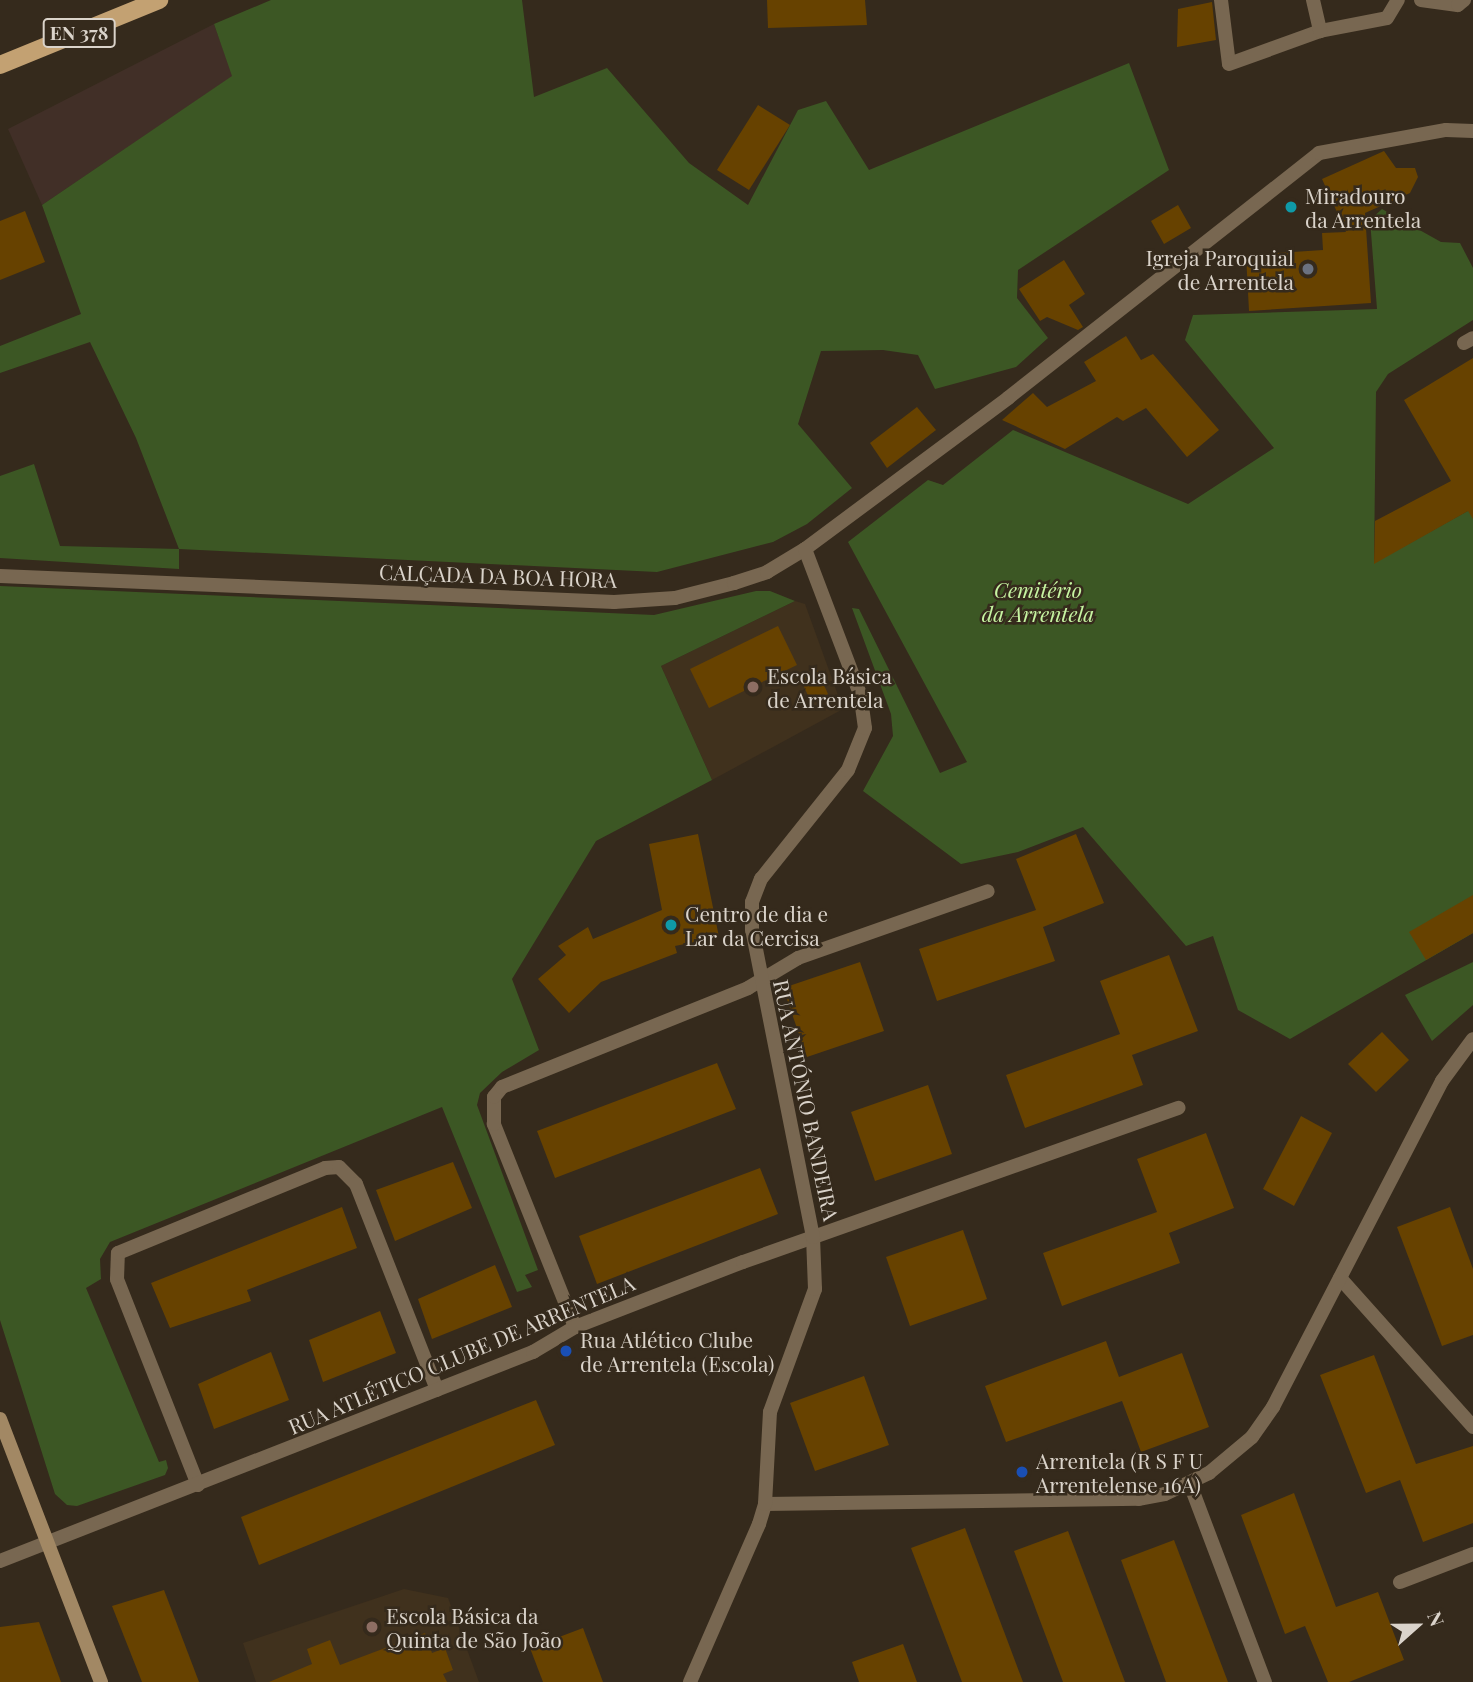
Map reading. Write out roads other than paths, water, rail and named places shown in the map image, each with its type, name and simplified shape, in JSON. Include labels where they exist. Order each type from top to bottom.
[{"type":"main road","name":"EN 378","points":[[0,65],[159,0]]},
{"type":"street","points":[[1220,0],[1229,65],[1320,31],[1387,18],[1398,0]]},
{"type":"street","points":[[1313,0],[1320,31]]},
{"type":"street","points":[[1424,0],[1461,3]]},
{"type":"street","name":"CALÇADA DA BOA HORA","points":[[0,576],[643,602],[734,583],[767,572],[805,549],[949,441],[1319,153],[1446,130],[1473,131]]},
{"type":"street","name":"RUA ANTÓNIO BANDEIRA","points":[[690,1682],[765,1504],[770,1412],[815,1289],[813,1237],[752,930],[752,902],[761,879],[848,771],[865,729],[860,694],[805,549]]},
{"type":"street","points":[[575,1327],[494,1124],[494,1097],[513,1081],[761,982],[798,958],[988,891]]},
{"type":"street","points":[[765,1504],[1139,1499],[1190,1484],[1227,1461],[1252,1437],[1340,1278],[1442,1081],[1473,1040]]},
{"type":"street","name":"RUA ATLÉTICO CLUBE DE ARRENTELA","points":[[0,1561],[533,1352],[575,1327],[813,1237],[1179,1108]]},
{"type":"street","points":[[198,1485],[117,1279],[118,1253],[288,1182],[325,1168],[339,1167],[349,1173],[437,1390]]},
{"type":"street","points":[[1340,1278],[1473,1427]]},
{"type":"street","points":[[0,1419],[101,1682]]},
{"type":"street","points":[[1190,1484],[1265,1682]]},
{"type":"street","points":[[1400,1582],[1473,1554]]},
{"type":"place","name":"Miradouro da Arrentela","points":[[1291,207]]},
{"type":"place","name":"Igreja Paroquial de Arrentela","points":[[1308,269]]},
{"type":"place","name":"Escola Básica de Arrentela","points":[[753,687]]},
{"type":"place","name":"Centro de dia e Lar da Cercisa","points":[[671,925]]},
{"type":"place","name":"Rua Atlético Clube de Arrentela (Escola)","points":[[566,1351]]},
{"type":"place","name":"Arrentela (R S F U Arrentelense 16A)","points":[[1022,1472]]},
{"type":"place","name":"Escola Básica da Quinta de São João","points":[[372,1627]]},
{"type":"park label","name":"Cemitério da Arrentela","points":[[1038,601]]}]
